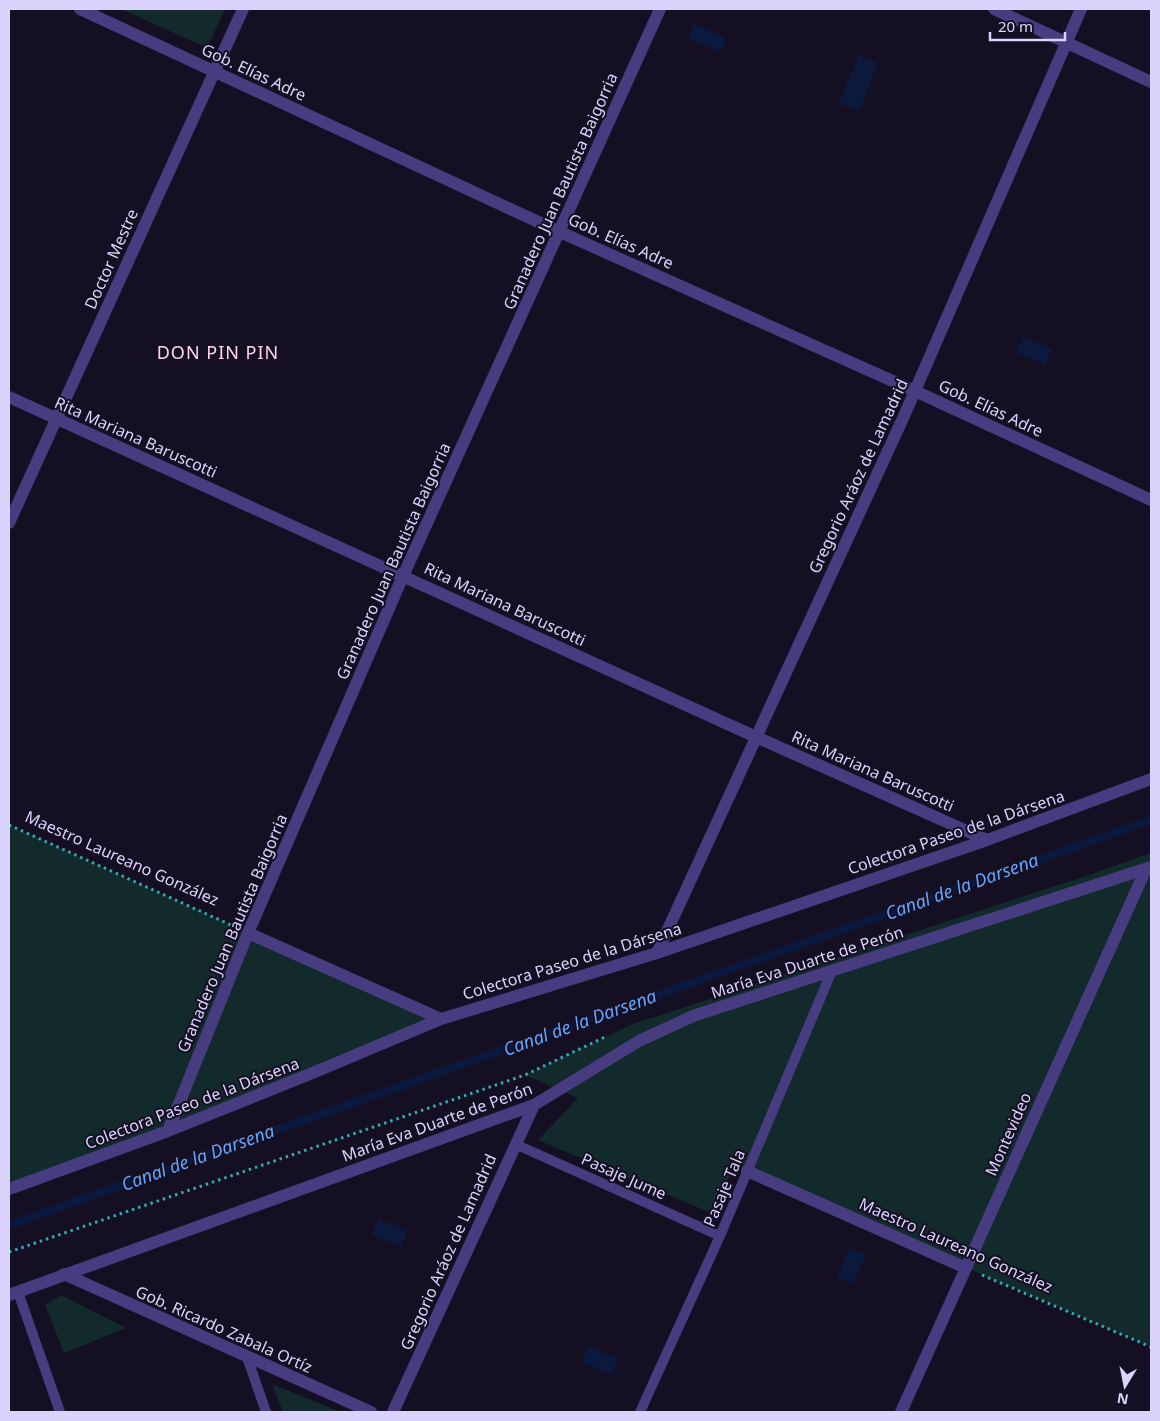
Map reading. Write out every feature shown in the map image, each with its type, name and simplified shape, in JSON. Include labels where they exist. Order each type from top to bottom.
[{"type":"street","name":"Gob. Elías Adre","points":[[80,9],[560,232],[915,391],[1151,500]]},
{"type":"street","name":"Doctor Mestre","points":[[9,523],[243,9]]},
{"type":"street","name":"Granadero Juan Bautista Baigorria","points":[[168,1131],[248,932],[403,576],[660,9]]},
{"type":"street","points":[[994,9],[1151,82]]},
{"type":"street","name":"Gregorio Aráoz de Lamadrid","points":[[657,953],[915,391],[1081,9]]},
{"type":"street","name":"Rita Mariana Baruscotti","points":[[9,397],[987,840]]},
{"type":"street","name":"Colectora Paseo de la Dársena","points":[[9,1189],[168,1131],[441,1020],[657,953],[987,840],[1151,779]]},
{"type":"street","name":"María Eva Duarte de Perón","points":[[13,1294],[534,1105],[639,1041],[684,1020],[1149,868]]},
{"type":"street","name":"Montevideo","points":[[901,1412],[1149,868]]},
{"type":"street","points":[[248,932],[441,1020]]},
{"type":"street","name":"Gregorio Aráoz de Lamadrid","points":[[393,1412],[534,1105]]},
{"type":"street","name":"Maestro Laureano González","points":[[748,1170],[966,1268]]},
{"type":"street","name":"Gob. Ricardo Zabala Ortíz","points":[[64,1274],[371,1412]]},
{"type":"lane","name":"Pasaje Tala","points":[[640,1412],[720,1236],[830,973]]},
{"type":"lane","name":"Pasaje Jume","points":[[515,1144],[720,1236]]},
{"type":"lane","points":[[13,1294],[60,1412]]},
{"type":"lane","points":[[247,1357],[266,1412]]},
{"type":"path","name":"Maestro Laureano González","points":[[9,825],[248,932]]},
{"type":"path","points":[[9,1252],[525,1074]]},
{"type":"path","name":"Maestro Laureano González","points":[[966,1268],[1151,1347]]},
{"type":"green space","points":[[121,9],[225,9],[207,48]]},
{"type":"green space","points":[[9,825],[441,1019],[9,1189]]},
{"type":"green space","points":[[1151,853],[1151,1347],[966,1268],[736,1165],[711,1213],[538,1140],[578,1098],[525,1075],[633,1024]]},
{"type":"green space","points":[[61,1295],[126,1328],[64,1353],[45,1305]]},
{"type":"green space","points":[[272,1384],[341,1412],[283,1412]]},
{"type":"water","points":[[694,24],[726,38],[720,51],[688,38]]},
{"type":"water","points":[[859,55],[878,63],[859,111],[839,103]]},
{"type":"water","points":[[1023,337],[1052,349],[1045,365],[1017,352]]},
{"type":"water","points":[[379,1219],[407,1231],[401,1247],[372,1234]]},
{"type":"water","points":[[850,1248],[866,1255],[852,1283],[837,1277]]},
{"type":"water","points":[[589,1346],[618,1359],[611,1374],[582,1362]]},
{"type":"waterway","name":"Canal de la Darsena","points":[[9,1225],[1151,820]]},
{"type":"district","name":"DON PIN PIN","points":[[218,353]]}]
